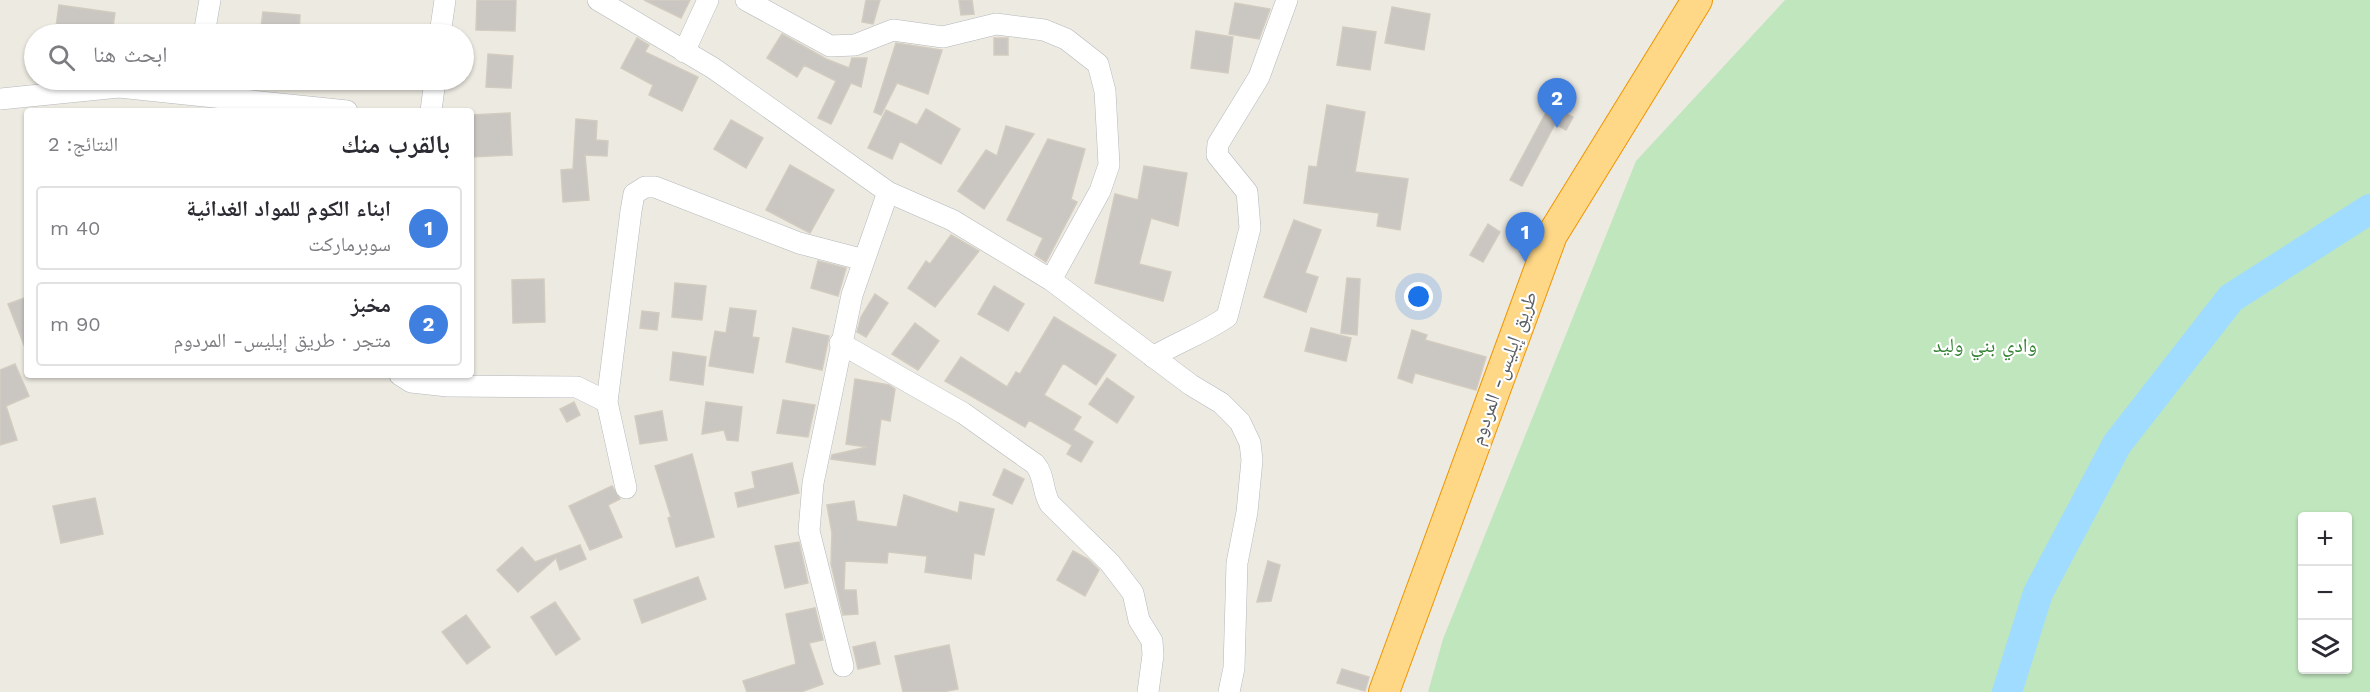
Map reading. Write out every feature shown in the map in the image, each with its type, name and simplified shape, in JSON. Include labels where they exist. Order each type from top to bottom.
[{"type":"highway","name":"طريق إيليس- المردوم","points":[[1384,692],[1552,235],[1697,0]]},
{"type":"street","points":[[206,24],[210,0]]},
{"type":"street","points":[[441,24],[445,0]]},
{"type":"street","points":[[598,0],[713,68],[888,192],[968,228],[1051,280],[1153,357],[1221,403],[1240,422],[1250,443],[1252,460],[1247,512],[1237,563],[1234,668],[1229,692]]},
{"type":"street","points":[[684,52],[708,0]]},
{"type":"street","points":[[746,0],[830,46],[855,45],[893,30],[943,37],[996,24],[1044,30],[1066,39],[1098,64],[1105,91],[1109,165],[1100,191],[1051,280]]},
{"type":"street","points":[[1153,357],[1175,343],[1194,338],[1227,317],[1250,228],[1247,192],[1217,155],[1218,144],[1259,77],[1287,0]]},
{"type":"street","points":[[0,99],[89,90]]},
{"type":"street","points":[[219,90],[329,108]]},
{"type":"street","points":[[430,108],[433,90]]},
{"type":"street","points":[[626,488],[608,402],[634,194],[645,187],[655,187],[799,243],[864,260]]},
{"type":"street","points":[[843,666],[809,531],[813,483],[840,343],[864,260],[888,192]]},
{"type":"street","points":[[840,343],[963,413],[1035,464],[1042,474],[1044,492],[1050,504],[1110,563],[1133,593],[1139,620],[1152,641],[1153,655],[1148,692]]},
{"type":"street","points":[[405,378],[411,382],[448,386],[577,387],[608,402]]},
{"type":"green space","name":"وادي بني وليد","points":[[1785,0],[2370,0],[2370,692],[1428,692],[1443,639],[1636,161]]},
{"type":"building","points":[[477,0],[516,0],[515,31],[476,30]]},
{"type":"building","points":[[644,0],[690,0],[681,18]]},
{"type":"building","points":[[866,0],[880,0],[873,24],[862,22]]},
{"type":"building","points":[[959,0],[972,0],[974,14],[961,15]]},
{"type":"building","points":[[1235,3],[1270,9],[1259,39],[1229,34]]},
{"type":"building","points":[[59,5],[115,13],[113,24],[56,24]]},
{"type":"building","points":[[1392,7],[1430,14],[1424,50],[1385,43]]},
{"type":"building","points":[[263,12],[300,15],[300,24],[261,24]]},
{"type":"building","points":[[1343,27],[1376,32],[1370,70],[1337,65]]},
{"type":"building","points":[[1196,31],[1233,37],[1228,73],[1191,68]]},
{"type":"building","points":[[782,34],[826,59],[849,68],[852,58],[867,58],[861,87],[851,83],[831,124],[818,118],[836,81],[804,65],[797,77],[767,58]]},
{"type":"building","points":[[637,38],[649,45],[645,52],[698,77],[682,111],[649,95],[653,85],[621,68]]},
{"type":"building","points":[[994,38],[1008,38],[1008,55],[994,55]]},
{"type":"building","points":[[896,43],[942,50],[928,94],[897,83],[881,115],[874,112]]},
{"type":"building","points":[[488,54],[513,56],[511,88],[486,87]]},
{"type":"building","points":[[1327,105],[1365,112],[1355,172],[1408,179],[1400,230],[1377,226],[1379,213],[1304,203],[1309,166],[1317,167]]},
{"type":"building","points":[[1550,105],[1573,117],[1566,130],[1555,124],[1522,186],[1510,180]]},
{"type":"building","points":[[926,109],[960,129],[941,164],[900,141],[892,159],[868,148],[886,110],[917,125]]},
{"type":"building","points":[[510,113],[512,155],[474,157],[474,115]]},
{"type":"building","points":[[576,119],[597,121],[596,140],[608,141],[607,156],[585,155],[589,200],[563,202],[561,170],[573,169]]},
{"type":"building","points":[[731,120],[763,138],[746,168],[714,149]]},
{"type":"building","points":[[1006,126],[1034,134],[984,209],[958,191],[986,150],[997,156]]},
{"type":"building","points":[[1048,139],[1085,149],[1071,199],[1077,202],[1046,262],[1035,255],[1043,238],[1007,220]]},
{"type":"building","points":[[790,165],[834,190],[810,233],[766,210]]},
{"type":"building","points":[[1144,166],[1187,173],[1178,226],[1151,218],[1139,264],[1171,272],[1163,301],[1095,283],[1115,194],[1138,200]]},
{"type":"building","points":[[1294,220],[1321,230],[1305,273],[1318,277],[1306,312],[1264,297]]},
{"type":"building","points":[[1488,224],[1500,232],[1483,262],[1470,255]]},
{"type":"building","points":[[951,235],[979,251],[935,307],[908,288],[926,261],[930,264]]},
{"type":"building","points":[[818,261],[846,268],[838,296],[811,288]]},
{"type":"building","points":[[1347,278],[1360,279],[1357,335],[1341,333]]},
{"type":"building","points":[[544,279],[545,322],[513,323],[512,280]]},
{"type":"building","points":[[675,283],[706,286],[702,320],[672,317]]},
{"type":"building","points":[[994,286],[1024,304],[1008,331],[978,314]]},
{"type":"building","points":[[875,294],[888,303],[866,337],[857,332],[861,317]]},
{"type":"building","points":[[24,298],[24,345],[8,304]]},
{"type":"building","points":[[730,308],[756,311],[752,337],[759,338],[753,373],[709,366],[715,331],[726,333]]},
{"type":"building","points":[[642,311],[659,313],[657,330],[640,328]]},
{"type":"building","points":[[1054,317],[1116,355],[1096,385],[1063,363],[1044,395],[1081,417],[1073,430],[1093,442],[1081,462],[1067,454],[1072,445],[1029,420],[1025,427],[945,381],[961,357],[1007,387],[1016,372],[1020,374]]},
{"type":"building","points":[[915,323],[939,341],[918,370],[892,354]]},
{"type":"building","points":[[793,328],[829,336],[822,370],[786,362]]},
{"type":"building","points":[[1311,328],[1351,338],[1346,361],[1305,351]]},
{"type":"building","points":[[1412,330],[1427,335],[1425,340],[1486,357],[1476,390],[1415,373],[1412,383],[1398,378]]},
{"type":"building","points":[[673,352],[706,357],[703,385],[670,380]]},
{"type":"building","points":[[15,364],[29,396],[6,406],[17,440],[0,445],[0,370]]},
{"type":"building","points":[[1107,378],[1134,397],[1117,423],[1089,404]]},
{"type":"building","points":[[855,379],[889,385],[895,389],[890,421],[881,419],[875,465],[831,459],[832,455],[867,447],[846,444]]},
{"type":"building","points":[[783,400],[815,405],[808,437],[777,433]]},
{"type":"building","points":[[574,402],[580,415],[567,422],[560,409]]},
{"type":"building","points":[[706,402],[742,407],[738,441],[727,440],[724,430],[702,434]]},
{"type":"building","points":[[662,411],[667,440],[640,444],[635,416]]},
{"type":"building","points":[[692,454],[714,537],[676,547],[668,518],[671,517],[655,466]]},
{"type":"building","points":[[792,463],[799,493],[738,507],[735,493],[755,488],[752,472]]},
{"type":"building","points":[[1004,469],[1024,479],[1012,504],[993,495]]},
{"type":"building","points":[[612,486],[620,499],[608,505],[622,537],[590,550],[569,506]]},
{"type":"building","points":[[904,495],[958,513],[960,502],[994,509],[984,555],[974,553],[971,579],[925,572],[927,556],[888,552],[887,563],[845,561],[844,590],[856,590],[858,614],[843,615],[831,564],[832,533],[827,505],[854,501],[857,521],[897,527]]},
{"type":"building","points":[[95,498],[103,534],[61,543],[53,506]]},
{"type":"building","points":[[799,542],[808,583],[785,588],[775,546]]},
{"type":"building","points":[[580,545],[586,559],[560,570],[556,558],[518,592],[497,570],[522,547],[535,562]]},
{"type":"building","points":[[1073,551],[1088,559],[1099,570],[1085,596],[1057,580]]},
{"type":"building","points":[[1268,561],[1280,565],[1271,601],[1257,602]]},
{"type":"building","points":[[698,577],[706,599],[642,623],[634,600]]},
{"type":"building","points":[[555,602],[580,639],[556,655],[531,617]]},
{"type":"building","points":[[815,608],[823,640],[809,643],[823,684],[801,692],[747,692],[743,681],[796,664],[786,614]]},
{"type":"building","points":[[466,615],[490,647],[467,664],[442,632]]},
{"type":"building","points":[[875,642],[880,664],[858,669],[853,647]]},
{"type":"building","points":[[949,645],[958,689],[943,692],[903,692],[895,656]]},
{"type":"building","points":[[1342,669],[1369,677],[1365,691],[1337,683]]},
{"type":"waterway","name":"وادي بني وليد","points":[[2007,692],[2038,593],[2117,444],[2231,298],[2370,209]]},
{"type":"place","name":"مخبز","points":[[1557,128]]},
{"type":"place","name":"ابناء الكوم للمواد الغدائية","points":[[1525,262]]}]
